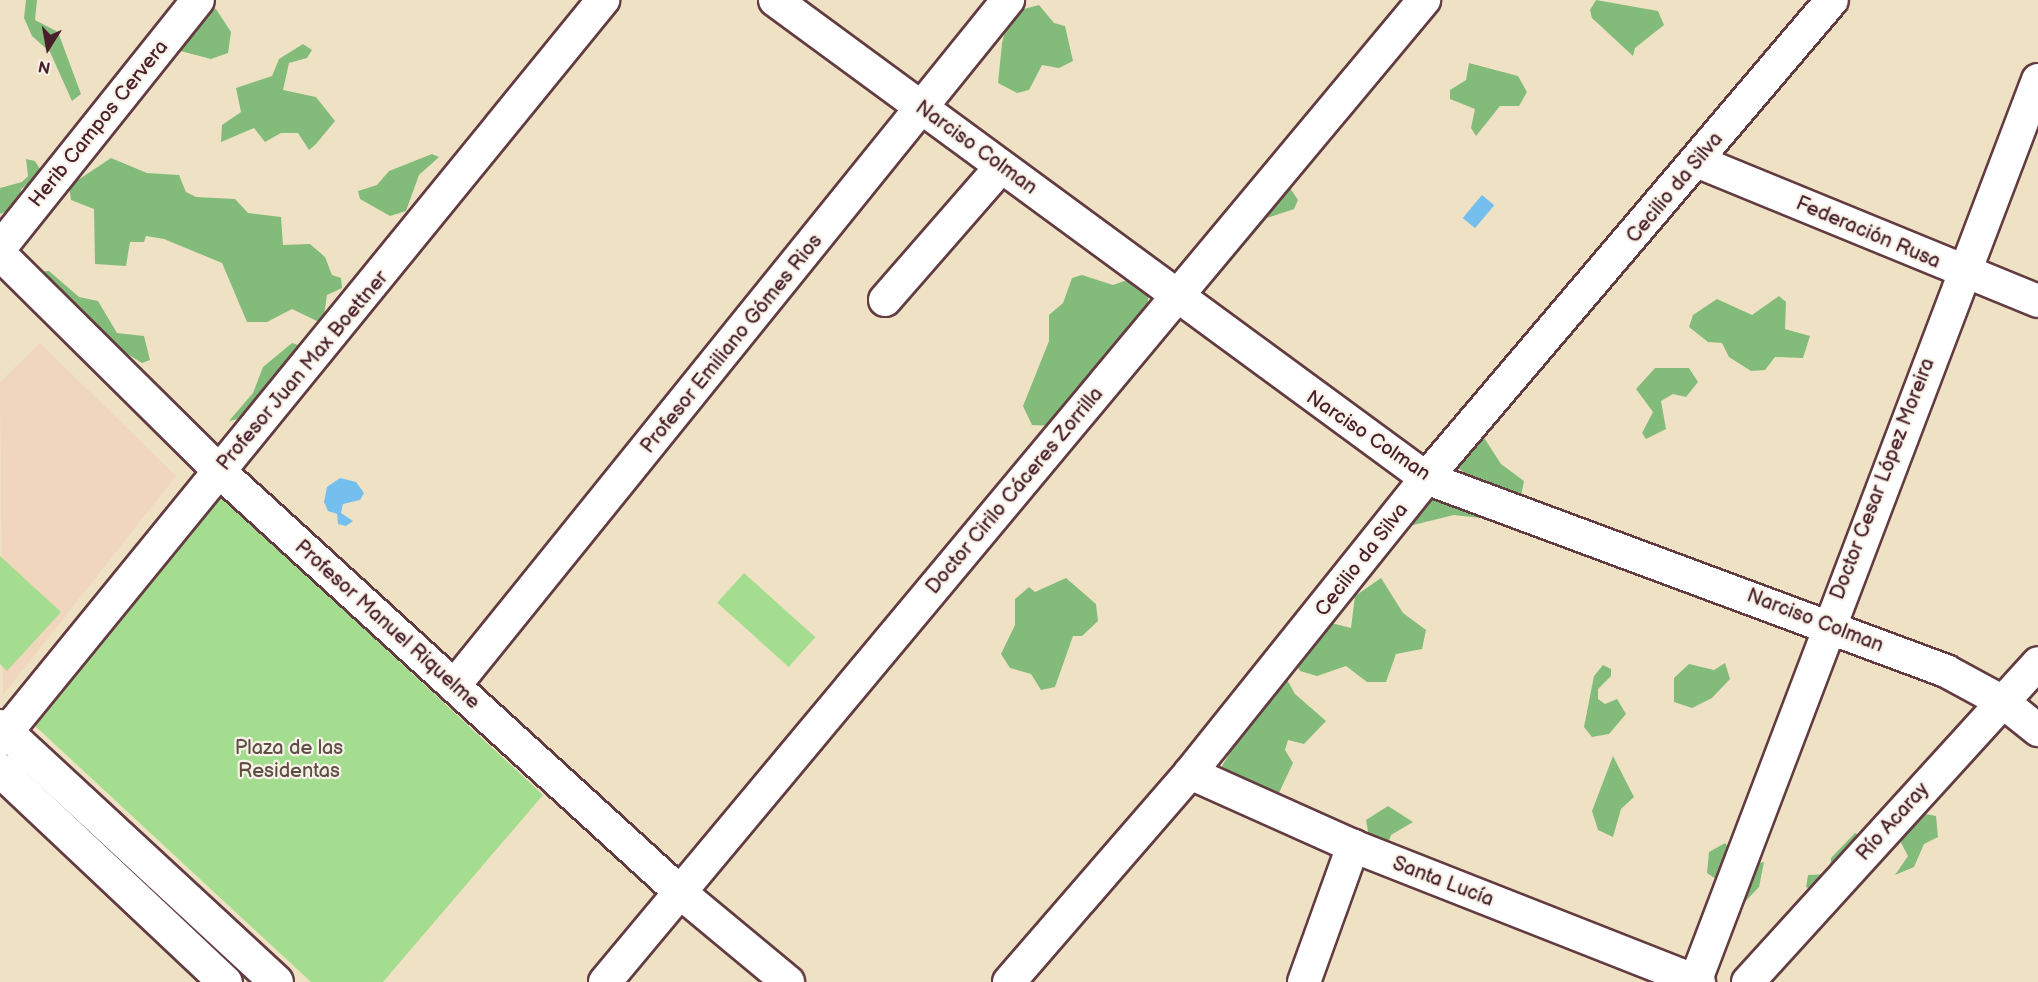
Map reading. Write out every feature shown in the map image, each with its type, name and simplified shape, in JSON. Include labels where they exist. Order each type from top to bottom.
[{"type":"main road","points":[[2,733],[276,982]]},
{"type":"main road","points":[[0,771],[225,982]]},
{"type":"street","name":"Herib Campos Cervera","points":[[0,248],[198,0]]},
{"type":"street","name":"Profesor Juan Max Boettner","points":[[2,733],[603,0]]},
{"type":"street","name":"Narciso Colman","points":[[775,0],[1426,478],[1946,671],[2003,702],[2038,730]]},
{"type":"street","name":"Profesor Emiliano Gómes Rios","points":[[454,686],[924,109],[1008,0]]},
{"type":"street","name":"Doctor Cirilo Cáceres Zorrilla","points":[[605,982],[682,894],[1424,0]]},
{"type":"street","name":"Cecilio da Silva","points":[[1010,982],[1190,773],[1426,478],[1699,162],[1832,0]]},
{"type":"street","name":"Doctor Cesar López Moreira","points":[[1696,982],[1961,272],[2038,80]]},
{"type":"street","name":"Federación Rusa","points":[[1699,162],[1961,272],[2038,301]]},
{"type":"street","points":[[885,300],[1001,167]]},
{"type":"street","name":"Profesor Manuel Riquelme","points":[[0,254],[219,471],[682,894],[788,982]]},
{"type":"street","name":"Río Acaray","points":[[1748,982],[2038,663]]},
{"type":"street","name":"Santa Lucía","points":[[1190,773],[1353,846],[1696,982]]},
{"type":"street","points":[[1304,982],[1353,846]]},
{"type":"shaded area","points":[[40,343],[176,476],[3,695],[0,382]]},
{"type":"green space","points":[[26,0],[37,0],[35,20],[58,32],[81,94],[72,101],[50,52],[32,36],[24,18]]},
{"type":"green space","points":[[178,0],[216,9],[231,32],[228,53],[211,59],[169,48],[158,25]]},
{"type":"green space","points":[[1596,0],[1658,11],[1664,25],[1635,48],[1633,56],[1592,18],[1590,10]]},
{"type":"green space","points":[[1039,5],[1054,23],[1065,26],[1073,61],[1059,68],[1042,65],[1029,90],[1017,93],[998,83],[1002,43],[1007,24],[1020,10]]},
{"type":"green space","points":[[303,44],[312,50],[307,58],[289,63],[283,90],[316,97],[335,121],[316,144],[309,150],[298,133],[281,133],[265,142],[254,128],[221,142],[222,125],[241,112],[236,88],[272,76],[279,59]]},
{"type":"green space","points":[[1469,63],[1518,76],[1527,92],[1519,106],[1500,106],[1476,136],[1471,128],[1475,109],[1450,99],[1450,90],[1466,80]]},
{"type":"green space","points":[[432,154],[439,157],[419,175],[406,211],[390,216],[360,199],[358,191],[377,185],[389,171]]},
{"type":"green space","points":[[111,158],[147,173],[179,175],[186,192],[196,197],[235,199],[248,213],[281,217],[283,245],[310,244],[325,257],[332,275],[341,278],[342,288],[327,295],[324,315],[319,322],[292,309],[267,322],[247,322],[222,263],[164,239],[146,236],[144,242],[130,242],[126,266],[95,264],[94,209],[71,200],[69,186]]},
{"type":"green space","points":[[26,159],[35,161],[43,174],[21,189],[19,206],[0,214],[0,188],[22,182],[28,176]]},
{"type":"green space","points":[[1288,185],[1298,200],[1294,209],[1267,218],[1213,282],[1193,289]]},
{"type":"green space","points":[[49,271],[79,297],[98,301],[117,333],[144,336],[150,360],[142,363],[126,353],[100,360],[29,272]]},
{"type":"green space","points":[[1082,275],[1113,285],[1133,278],[1149,287],[1147,313],[1116,352],[1107,352],[1100,374],[1054,426],[1032,425],[1023,406],[1049,341],[1049,315],[1063,303],[1072,278]]},
{"type":"green space","points":[[1779,296],[1786,302],[1785,329],[1810,336],[1803,358],[1775,357],[1765,370],[1751,371],[1729,357],[1722,343],[1708,342],[1689,327],[1693,315],[1717,299],[1752,315]]},
{"type":"green space","points":[[292,343],[301,346],[247,417],[229,421],[253,393],[263,367]]},
{"type":"green space","points":[[1655,368],[1689,368],[1698,382],[1686,397],[1673,394],[1661,401],[1666,429],[1646,439],[1642,433],[1653,412],[1636,389]]},
{"type":"green space","points":[[1479,430],[1501,464],[1524,481],[1520,501],[1493,506],[1480,518],[1454,515],[1405,527],[1394,506],[1475,482],[1454,464]]},
{"type":"green space","name":"Plaza de las Residentas","points":[[218,493],[543,795],[383,982],[311,982],[33,724]]},
{"type":"green space","points":[[0,556],[61,612],[7,671],[0,664]]},
{"type":"green space","points":[[744,573],[815,637],[789,667],[717,603]]},
{"type":"green space","points":[[1066,578],[1096,604],[1098,621],[1082,636],[1073,636],[1055,687],[1041,690],[1031,674],[1010,668],[1001,654],[1015,625],[1015,599],[1029,587],[1035,592]]},
{"type":"green space","points":[[1381,578],[1403,613],[1426,630],[1422,649],[1396,654],[1386,682],[1367,682],[1346,666],[1317,676],[1300,671],[1295,663],[1309,641],[1331,623],[1351,628],[1355,596]]},
{"type":"green space","points":[[1725,663],[1730,679],[1712,698],[1692,708],[1674,702],[1674,678],[1689,664],[1714,670]]},
{"type":"green space","points":[[1603,665],[1611,669],[1611,676],[1598,689],[1598,699],[1605,704],[1617,699],[1626,714],[1609,734],[1592,737],[1584,727],[1594,676]]},
{"type":"green space","points":[[1281,669],[1295,694],[1326,721],[1304,744],[1288,740],[1285,750],[1293,763],[1278,795],[1264,799],[1254,783],[1219,771]]},
{"type":"green space","points":[[1613,756],[1634,797],[1621,809],[1613,837],[1598,830],[1592,811]]},
{"type":"green space","points":[[1388,806],[1413,822],[1391,835],[1388,844],[1370,843],[1366,820]]},
{"type":"green space","points":[[1920,813],[1936,816],[1938,837],[1924,844],[1914,867],[1895,875],[1908,856],[1899,839]]},
{"type":"green space","points":[[1855,833],[1865,838],[1866,847],[1853,853],[1828,886],[1815,892],[1806,887],[1808,875],[1830,874],[1831,858]]},
{"type":"green space","points":[[1725,843],[1745,866],[1764,862],[1759,887],[1739,908],[1722,883],[1707,873],[1709,852]]},
{"type":"water","points":[[1482,195],[1494,205],[1475,228],[1463,218]]},
{"type":"water","points":[[340,478],[356,482],[364,493],[360,500],[343,504],[341,513],[353,521],[346,526],[338,524],[337,514],[328,511],[324,502],[327,487]]}]
